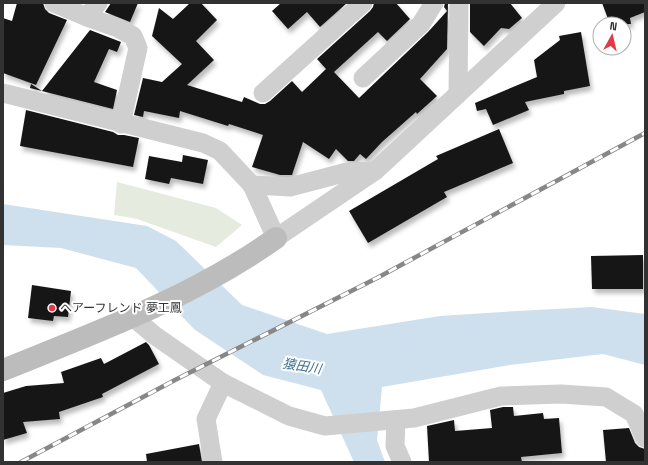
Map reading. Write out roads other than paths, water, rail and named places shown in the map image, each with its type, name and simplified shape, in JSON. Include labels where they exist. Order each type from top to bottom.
[{"type":"street","points":[[54,3],[92,10],[118,28],[133,36],[138,48],[121,124]]},
{"type":"street","points":[[263,93],[363,3]]},
{"type":"street","points":[[363,78],[421,24],[434,3]]},
{"type":"street","points":[[458,94],[459,3]]},
{"type":"street","points":[[3,370],[156,307],[236,264],[276,238],[375,171],[556,3]]},
{"type":"street","points":[[3,93],[121,124],[203,143],[220,151],[252,185],[276,238]]},
{"type":"street","points":[[252,185],[290,187],[347,172],[375,171]]},
{"type":"street","points":[[133,317],[154,335],[222,383],[289,416],[325,426],[414,418],[501,396],[568,394],[606,397],[634,414],[645,438]]},
{"type":"street","points":[[213,462],[206,419],[222,383]]},
{"type":"street","points":[[391,420],[395,446],[402,462]]},
{"type":"water","name":"猿田川","points":[[3,204],[147,226],[176,241],[242,305],[327,334],[440,316],[517,311],[592,307],[645,314],[645,365],[603,354],[510,365],[382,387],[377,440],[385,462],[354,462],[321,390],[263,375],[195,330],[136,268],[61,248],[3,245]]},
{"type":"railway","points":[[21,462],[175,380],[377,278],[645,133]]},
{"type":"place","name":"ヘアーフレンド 夢工鳳","points":[[52,308]]}]
